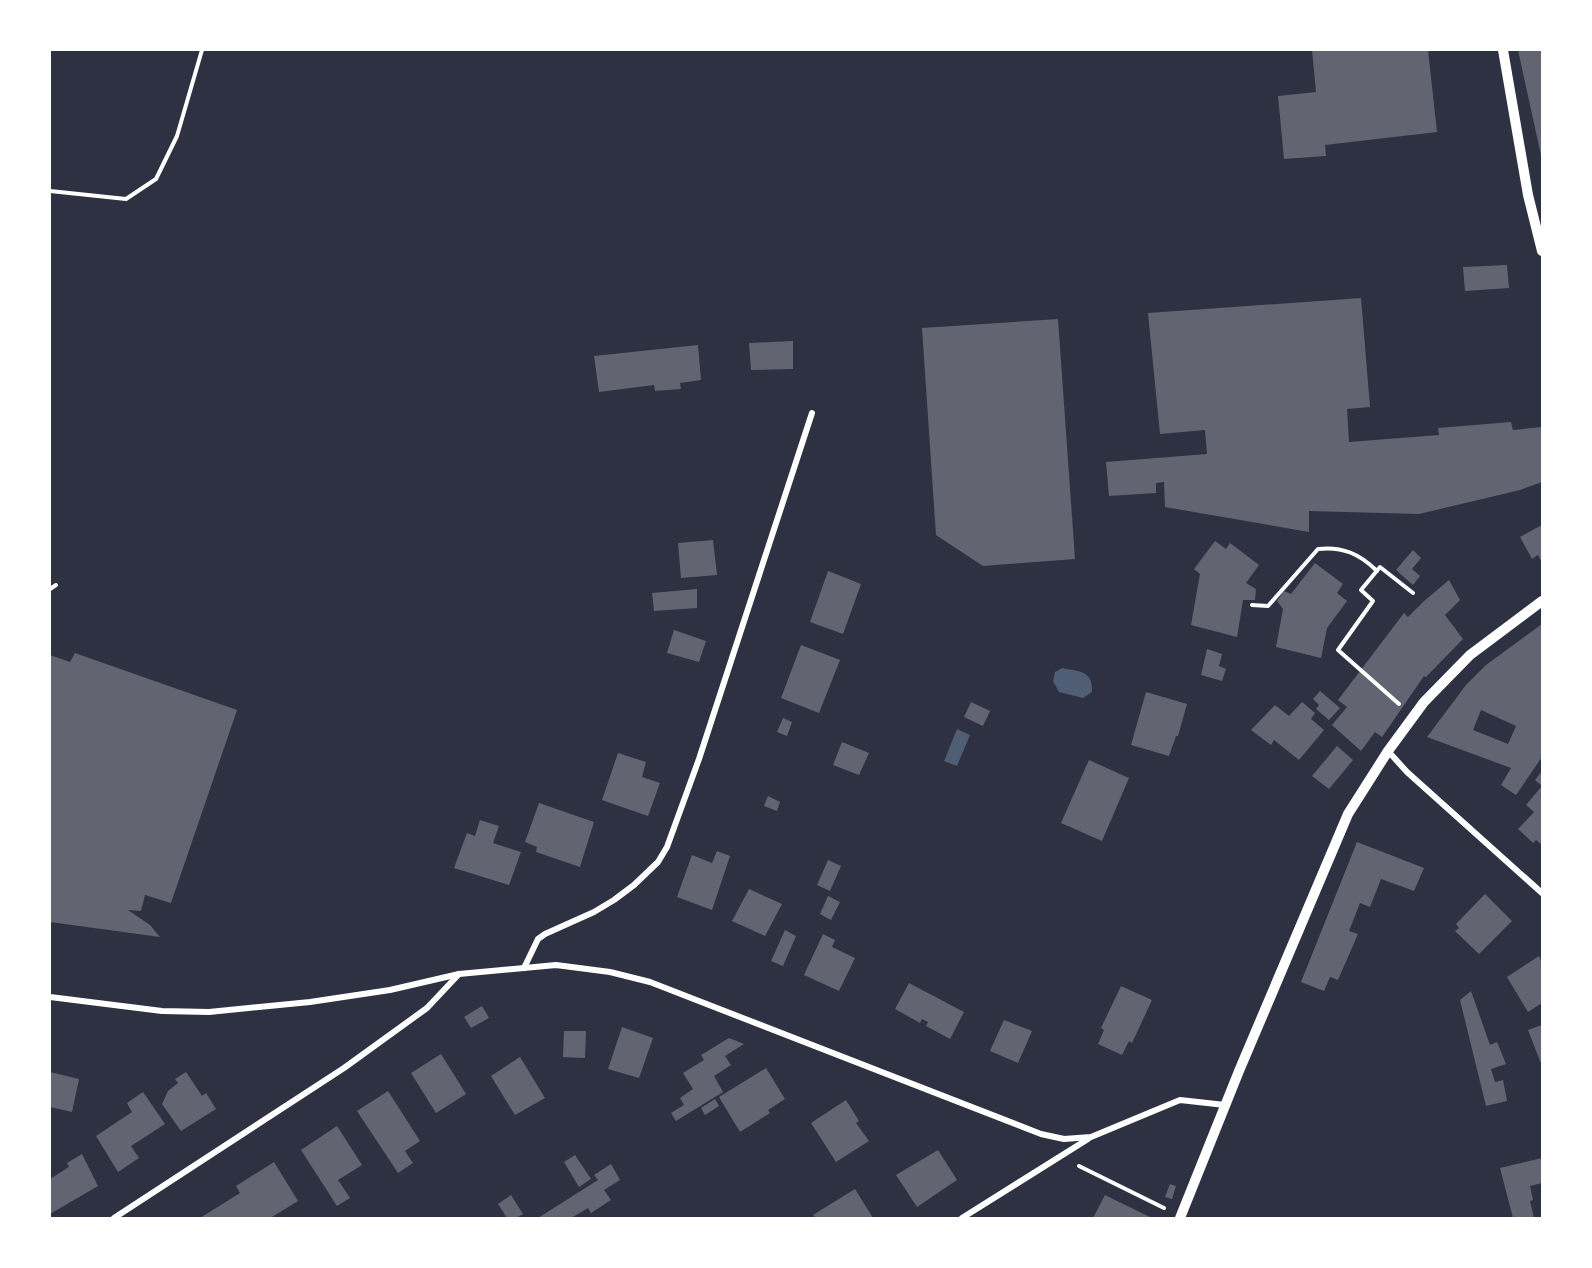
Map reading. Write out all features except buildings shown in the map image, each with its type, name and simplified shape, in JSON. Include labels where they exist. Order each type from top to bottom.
[{"type":"street","points":[[1503,50],[1528,195],[1542,251]]},
{"type":"street","points":[[524,968],[537,939],[614,900],[634,885],[657,862],[667,847],[702,748],[812,413]]},
{"type":"street","points":[[1180,1217],[1348,814],[1388,751],[1424,702],[1470,655],[1542,601]]},
{"type":"street","points":[[1388,751],[1407,772],[1542,893]]},
{"type":"street","points":[[50,997],[162,1011],[209,1012],[310,1002],[390,990],[459,974],[556,965],[610,972],[650,982],[1041,1134],[1064,1139],[1091,1137]]},
{"type":"street","points":[[114,1218],[344,1068],[427,1008],[459,974]]},
{"type":"street","points":[[962,1218],[1091,1137],[1180,1100],[1225,1105]]},
{"type":"path","points":[[50,191],[126,199],[156,179],[177,136],[202,50]]},
{"type":"path","points":[[1252,605],[1268,606],[1318,549],[1347,550],[1366,560],[1377,571]]},
{"type":"path","points":[[1413,593],[1380,567],[1361,590],[1373,601],[1338,650],[1414,716]]},
{"type":"path","points":[[50,589],[56,585]]},
{"type":"path","points":[[1059,1157],[1180,1217]]},
{"type":"water","points":[[1062,668],[1088,676],[1092,692],[1083,698],[1059,692],[1053,681],[1055,672]]},
{"type":"water","points":[[957,729],[970,735],[957,766],[944,761]]}]
